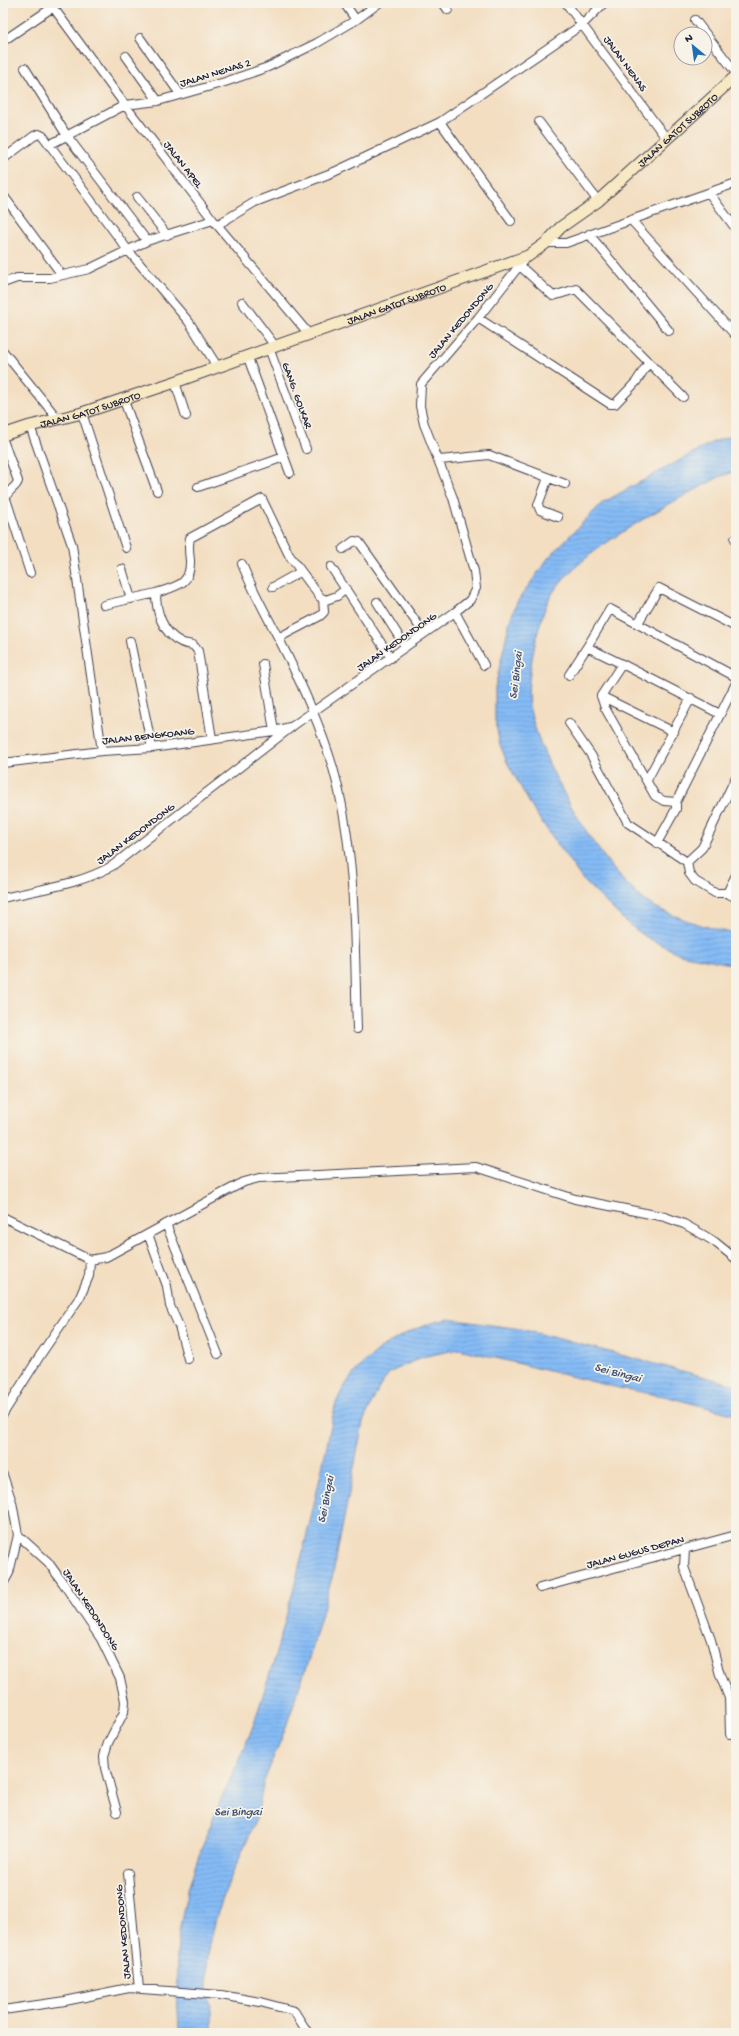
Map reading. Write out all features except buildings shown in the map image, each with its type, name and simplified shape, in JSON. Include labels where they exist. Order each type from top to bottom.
[{"type":"main road","name":"JALAN GATOT SUBROTO","points":[[3,435],[57,418],[82,413],[174,382],[308,333],[528,256],[546,243],[561,227],[598,201],[736,76]]},
{"type":"street","points":[[344,3],[356,20]]},
{"type":"street","name":"JALAN NENAS 2","points":[[51,144],[125,106],[158,101],[225,82],[268,67],[316,43],[356,20],[379,3]]},
{"type":"street","name":"JALAN NENAS","points":[[566,3],[666,138]]},
{"type":"street","points":[[3,283],[17,278],[50,278],[89,269],[127,249],[147,241],[215,222],[255,202],[334,172],[440,122],[583,24],[604,3]]},
{"type":"street","points":[[3,41],[54,4]]},
{"type":"street","name":"JALAN APEL","points":[[54,4],[125,106],[215,222],[308,333]]},
{"type":"street","points":[[695,20],[736,72]]},
{"type":"street","points":[[140,38],[180,94]]},
{"type":"street","points":[[126,56],[158,101]]},
{"type":"street","points":[[25,68],[67,136],[147,241]]},
{"type":"street","points":[[440,122],[511,221]]},
{"type":"street","points":[[539,122],[598,201]]},
{"type":"street","points":[[3,159],[37,134],[43,136],[51,144],[127,249],[189,322],[217,366]]},
{"type":"street","points":[[546,243],[566,242],[736,183]]},
{"type":"street","points":[[709,192],[736,229]]},
{"type":"street","points":[[3,195],[62,275]]},
{"type":"street","points":[[137,197],[167,235]]},
{"type":"street","points":[[631,220],[736,336]]},
{"type":"street","points":[[589,234],[669,331]]},
{"type":"street","name":"JALAN KEDONDONG","points":[[3,898],[76,882],[97,875],[112,866],[294,725],[391,658],[470,600],[476,588],[474,571],[453,498],[440,460],[424,424],[420,406],[421,384],[478,318],[528,256]]},
{"type":"street","points":[[520,266],[553,296],[576,290],[683,397]]},
{"type":"street","name":"GANG. GOLKAR","points":[[242,302],[272,347],[306,449]]},
{"type":"street","points":[[478,318],[610,404],[615,404],[636,382],[649,362]]},
{"type":"street","points":[[3,351],[57,418]]},
{"type":"street","points":[[248,355],[290,473]]},
{"type":"street","points":[[174,382],[186,416]]},
{"type":"street","points":[[124,398],[157,491]]},
{"type":"street","points":[[82,413],[126,548]]},
{"type":"street","points":[[30,426],[72,545],[102,751]]},
{"type":"street","points":[[3,440],[18,481],[17,484],[8,491],[6,499],[30,573]]},
{"type":"street","points":[[440,460],[489,455],[565,484]]},
{"type":"street","points":[[198,487],[284,457]]},
{"type":"street","points":[[548,478],[538,505],[540,510],[558,517]]},
{"type":"street","points":[[104,606],[131,600],[176,586],[188,578],[190,574],[188,546],[192,536],[262,499],[289,555],[300,572],[323,599],[324,612],[320,616],[278,638]]},
{"type":"street","points":[[343,548],[354,541],[359,542],[424,633]]},
{"type":"street","points":[[242,564],[256,597],[278,638],[312,712],[332,767],[346,819],[351,873],[357,1029]]},
{"type":"street","points":[[331,567],[391,658]]},
{"type":"street","points":[[122,569],[131,600]]},
{"type":"street","points":[[273,587],[300,572]]},
{"type":"street","points":[[638,623],[659,588],[736,627]]},
{"type":"street","points":[[323,599],[337,596],[346,589]]},
{"type":"street","points":[[156,592],[156,605],[161,621],[178,640],[193,645],[198,651],[212,739]]},
{"type":"street","points":[[377,602],[406,646]]},
{"type":"street","points":[[568,675],[609,610],[638,623],[736,677]]},
{"type":"street","points":[[455,612],[484,665]]},
{"type":"street","points":[[130,641],[152,748]]},
{"type":"street","points":[[587,647],[691,698],[720,714]]},
{"type":"street","points":[[263,664],[274,731]]},
{"type":"street","points":[[601,696],[622,664]]},
{"type":"street","points":[[657,843],[676,809],[676,802],[736,683]]},
{"type":"street","points":[[601,696],[674,732]]},
{"type":"street","points":[[601,696],[605,708],[655,796],[664,801],[676,802]]},
{"type":"street","points":[[647,780],[691,698]]},
{"type":"street","points":[[569,723],[591,755],[628,823],[687,862],[689,873],[696,881],[715,893],[727,893],[736,898]]},
{"type":"street","name":"JALAN BENGKOANG","points":[[3,763],[102,751],[152,748],[274,731],[294,725]]},
{"type":"street","points":[[687,862],[702,848],[736,776]]},
{"type":"street","points":[[727,893],[736,875]]},
{"type":"street","points":[[3,1216],[90,1260],[106,1257],[244,1182],[259,1178],[476,1167],[574,1199],[665,1217],[684,1224],[700,1233],[736,1259]]},
{"type":"street","points":[[166,1224],[218,1354]]},
{"type":"street","points":[[148,1234],[167,1286],[170,1306],[180,1326],[188,1359]]},
{"type":"street","points":[[3,1414],[41,1354],[80,1297],[89,1276],[90,1260]]},
{"type":"street","points":[[3,1475],[12,1502],[18,1535],[9,1573],[4,1582]]},
{"type":"street","name":"JALAN KEDONDONG","points":[[18,1535],[48,1562],[63,1583],[102,1639],[120,1678],[125,1701],[124,1712],[108,1743],[104,1756],[105,1768],[117,1812]]},
{"type":"street","name":"JALAN GUGUS DEPAN","points":[[540,1588],[736,1535]]},
{"type":"street","points":[[685,1549],[684,1567],[711,1640],[724,1688],[729,1698],[730,1734]]},
{"type":"street","name":"JALAN KEDONDONG","points":[[128,1873],[139,1989]]},
{"type":"street","points":[[3,2010],[65,2001],[129,1988],[221,1995],[260,2002],[294,2011],[308,2033]]},
{"type":"water","name":"Sei Bingai","points":[[736,434],[736,471],[719,477],[627,529],[581,562],[563,579],[550,597],[537,634],[531,665],[528,694],[535,727],[545,754],[559,783],[575,813],[613,868],[632,889],[658,909],[692,922],[736,934],[736,965],[680,954],[646,937],[626,922],[583,880],[534,811],[507,762],[500,745],[495,720],[495,688],[510,620],[517,602],[549,557],[602,503],[713,442]]},
{"type":"water","name":"Sei Bingai","points":[[448,1319],[521,1329],[736,1385],[736,1415],[664,1396],[619,1388],[459,1349],[422,1357],[389,1373],[379,1388],[363,1422],[333,1574],[312,1649],[285,1730],[264,1781],[257,1817],[228,1884],[216,1918],[208,1954],[207,1973],[207,1991],[212,2009],[212,2033],[179,2033],[177,1953],[185,1900],[205,1839],[251,1731],[269,1676],[291,1600],[319,1484],[335,1406],[353,1375],[380,1349],[413,1330],[431,1323]]}]
